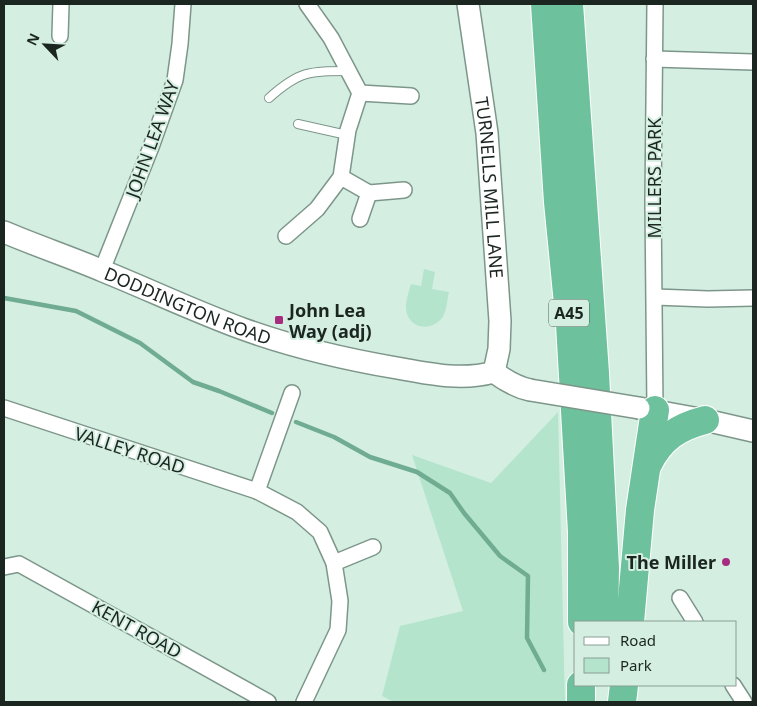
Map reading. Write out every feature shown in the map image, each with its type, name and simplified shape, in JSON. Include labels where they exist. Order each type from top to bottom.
[{"type":"highway","name":"A45","points":[[545,4],[558,202],[570,324],[582,532],[582,621]]},
{"type":"highway","name":"A45","points":[[569,4],[595,373],[605,568],[604,621]]},
{"type":"highway","points":[[630,621],[640,510],[646,467],[647,409]]},
{"type":"highway","points":[[646,467],[659,446],[673,433],[688,424],[705,420]]},
{"type":"highway","points":[[581,686],[581,702]]},
{"type":"highway","points":[[604,686],[604,702]]},
{"type":"highway","points":[[622,702],[624,686]]},
{"type":"main road","name":"TURNELLS MILL LANE","points":[[468,4],[487,133],[500,321],[499,349],[494,372]]},
{"type":"main road","name":"DODDINGTON ROAD","points":[[4,232],[102,270],[242,329],[319,353],[434,375],[456,377],[484,375],[494,372]]},
{"type":"main road","points":[[494,372],[508,383],[520,388],[647,409],[753,431]]},
{"type":"street","points":[[60,36],[61,4]]},
{"type":"street","name":"JOHN LEA WAY","points":[[102,270],[148,156],[175,80],[184,4]]},
{"type":"street","points":[[286,236],[317,209],[341,178],[347,135],[360,92],[331,38],[307,4]]},
{"type":"street","name":"MILLERS PARK","points":[[647,409],[655,297],[653,202],[655,4]]},
{"type":"street","points":[[654,59],[753,62]]},
{"type":"street","points":[[360,92],[411,96]]},
{"type":"street","points":[[341,178],[368,193],[404,190]]},
{"type":"street","points":[[360,219],[368,193]]},
{"type":"street","points":[[655,297],[753,298]]},
{"type":"street","points":[[257,491],[292,393]]},
{"type":"street","name":"VALLEY ROAD","points":[[4,408],[257,491],[297,512],[320,532],[334,563],[340,601],[338,630],[304,702]]},
{"type":"street","points":[[334,563],[373,547]]},
{"type":"street","name":"KENT ROAD","points":[[4,568],[18,564],[268,702]]},
{"type":"street","points":[[680,598],[694,621]]},
{"type":"street","points":[[734,686],[744,702]]},
{"type":"lane","points":[[269,98],[286,83],[300,75],[320,71],[349,71]]},
{"type":"lane","points":[[298,124],[347,135]]},
{"type":"green space","points":[[424,269],[435,272],[432,289],[449,292],[446,309],[442,318],[437,323],[425,327],[414,324],[410,320],[406,307],[411,284],[421,286]]},
{"type":"green space","points":[[558,412],[565,702],[394,702],[382,696],[400,626],[463,611],[412,455],[491,483]]},
{"type":"waterway","points":[[4,298],[76,311],[140,343],[193,382],[272,413]]},
{"type":"waterway","points":[[296,422],[334,437],[370,457],[417,472],[450,493],[500,556],[528,576],[527,638],[544,670]]},
{"type":"place","name":"John Lea Way (adj)","points":[[279,320]]},
{"type":"place","name":"The Miller","points":[[726,562]]}]
